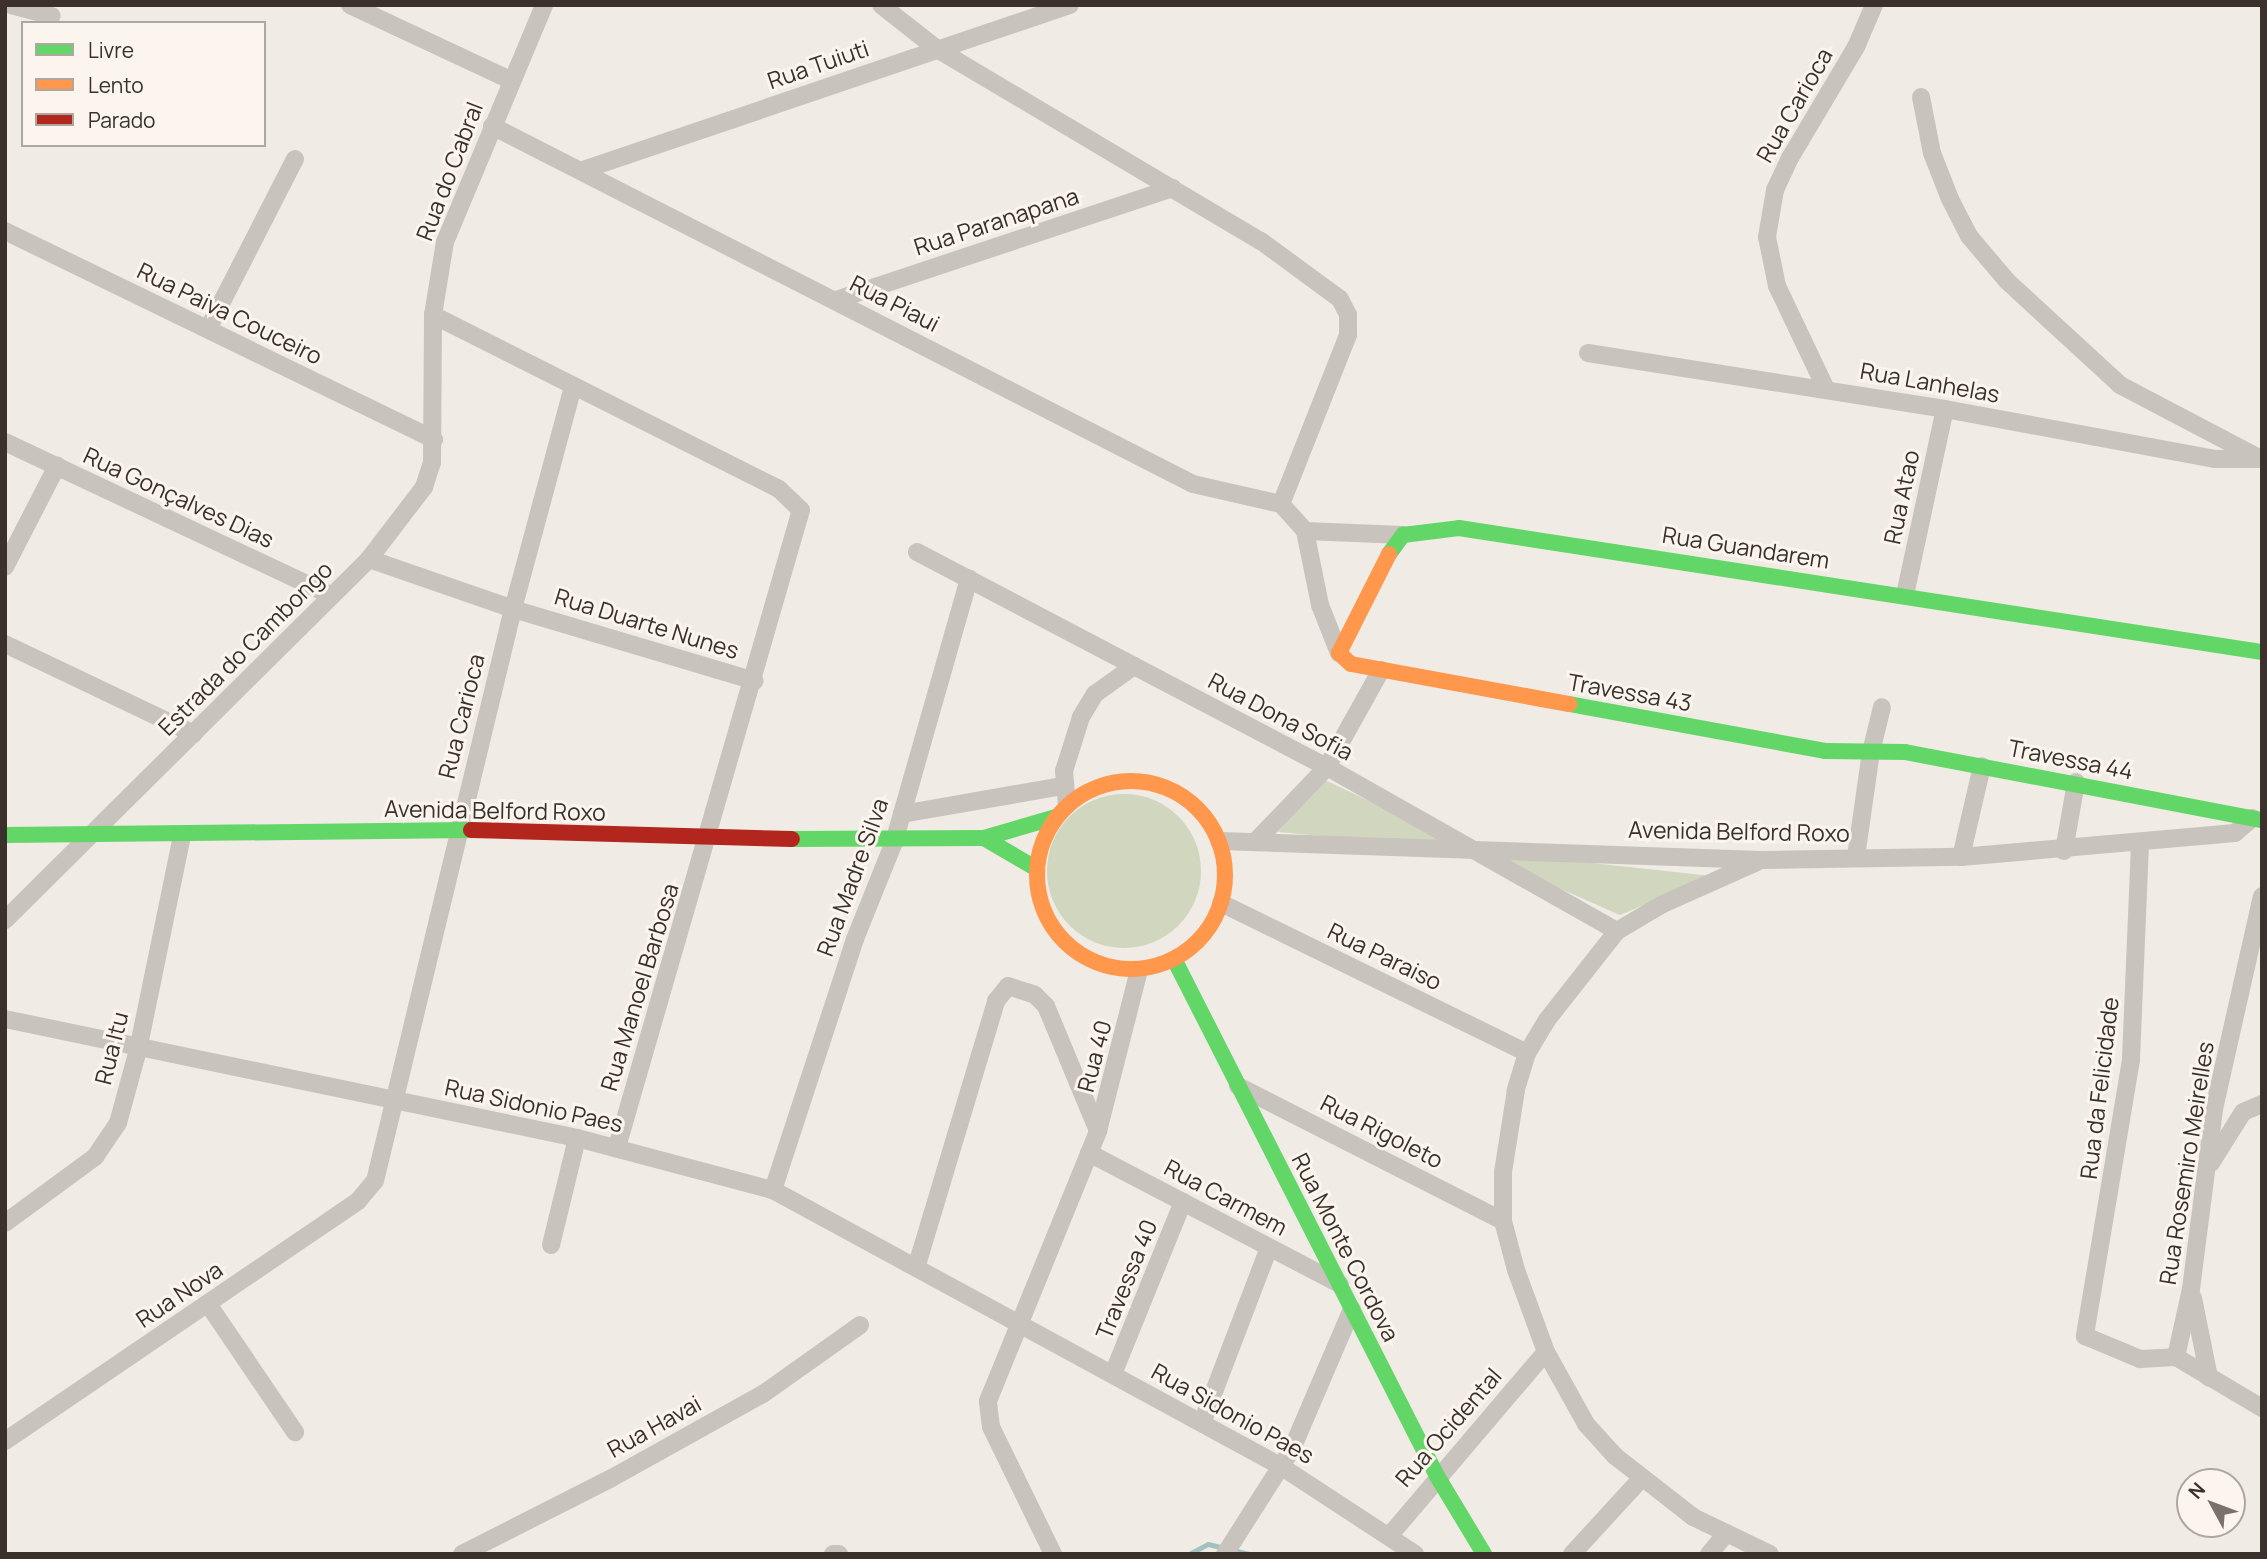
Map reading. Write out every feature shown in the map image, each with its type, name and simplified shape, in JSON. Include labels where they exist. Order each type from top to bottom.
[{"type":"street","points":[[11,5],[52,16]]},
{"type":"street","points":[[350,5],[512,81]]},
{"type":"street","name":"Rua do Cabral","points":[[424,487],[434,439],[433,315],[444,242],[544,5]]},
{"type":"street","points":[[881,5],[937,49],[1172,188],[1327,286],[1348,315],[1348,335],[1281,504],[1305,531],[1320,605],[1339,653],[1351,664],[1381,670],[1328,767],[1256,841]]},
{"type":"street","name":"Rua Tuiuti","points":[[583,170],[1070,5]]},
{"type":"street","name":"Rua Carioca","points":[[1826,389],[1777,286],[1768,237],[1775,190],[1790,158],[1856,47],[1874,5]]},
{"type":"street","points":[[1921,97],[1932,153],[1950,199],[1969,236],[2007,281],[2120,385],[2262,459]]},
{"type":"street","name":"Rua Piaui","points":[[492,126],[583,170],[1193,484],[1281,504]]},
{"type":"street","points":[[208,329],[295,159]]},
{"type":"street","name":"Rua Paranapana","points":[[836,300],[1172,188]]},
{"type":"street","name":"Rua Paiva Couceiro","points":[[5,231],[434,439]]},
{"type":"street","points":[[433,315],[779,489],[797,504],[802,514],[754,681]]},
{"type":"street","name":"Rua Lanhelas","points":[[1588,353],[1945,409],[2214,459],[2262,459]]},
{"type":"street","name":"Rua Carioca","points":[[375,1181],[398,1100],[458,830],[513,609],[573,386]]},
{"type":"street","name":"Rua Atao","points":[[1905,595],[1945,409]]},
{"type":"street","name":"Rua Gonçalves Dias","points":[[5,442],[332,596]]},
{"type":"street","points":[[5,567],[57,466]]},
{"type":"street","name":"Estrada do Cambongo","points":[[5,920],[369,559],[424,487]]},
{"type":"street","name":"Rua Guandarem","points":[[1403,535],[1427,529],[1496,531],[2262,652]]},
{"type":"street","points":[[1305,531],[1403,535]]},
{"type":"street","points":[[1339,653],[1381,565],[1403,535]]},
{"type":"street","name":"Rua Dona Sofia","points":[[917,552],[1328,767],[1464,847],[1617,931]]},
{"type":"street","name":"Rua Duarte Nunes","points":[[369,559],[513,609],[754,681],[709,840]]},
{"type":"street","name":"Rua Madre Silva","points":[[774,1190],[855,939],[894,842],[969,578]]},
{"type":"street","points":[[5,645],[194,734]]},
{"type":"street","points":[[1062,811],[1062,786],[1081,717],[1095,694],[1135,666]]},
{"type":"street","name":"Travessa 43","points":[[1381,670],[1825,751],[1871,752]]},
{"type":"street","points":[[1856,857],[1871,752],[1882,707]]},
{"type":"street","name":"Travessa 44","points":[[1871,752],[1890,750],[2076,782],[2257,819]]},
{"type":"street","points":[[1961,857],[1982,766]]},
{"type":"street","name":"Avenida Belford Roxo","points":[[5,835],[458,830],[709,840],[894,842],[984,838],[1062,811],[1107,783],[1134,780],[1161,785],[1186,798],[1206,817],[1220,841],[1226,872],[1221,904],[1211,926],[1174,959],[1139,970],[1088,959],[1066,943],[1040,898],[1037,869],[1062,811]]},
{"type":"street","points":[[2064,851],[2076,782]]},
{"type":"street","points":[[902,814],[1062,786]]},
{"type":"street","name":"Avenida Belford Roxo","points":[[1220,841],[1464,847],[1761,860],[1961,857],[2140,845],[2235,833],[2257,819]]},
{"type":"street","name":"Rua Itu","points":[[5,1223],[95,1157],[118,1123],[138,1050],[182,835]]},
{"type":"street","points":[[984,838],[1037,869]]},
{"type":"street","name":"Rua Manoel Barbosa","points":[[617,1147],[709,840]]},
{"type":"street","name":"Rua da Felicidade","points":[[2140,845],[2131,1059],[2085,1336],[2140,1359],[2176,1357]]},
{"type":"street","points":[[1761,860],[1661,905],[1617,931],[1547,1020],[1527,1053],[1508,1133],[1503,1220],[1516,1270],[1546,1352],[1586,1424],[1641,1479],[1725,1535],[1770,1554]]},
{"type":"street","name":"Rua Rosemiro Meirelles","points":[[2176,1357],[2191,1289],[2214,1109],[2262,896]]},
{"type":"street","name":"Rua Paraiso","points":[[1221,904],[1527,1053]]},
{"type":"street","name":"Rua Monte Cordova","points":[[1174,959],[1437,1476],[1482,1553]]},
{"type":"street","name":"Rua 40","points":[[1089,1153],[1098,1131],[1139,970]]},
{"type":"street","points":[[916,1265],[996,1001],[1008,986],[1035,995],[1046,1006],[1098,1131]]},
{"type":"street","name":"Rua Sidonio Paes","points":[[5,1019],[138,1050],[578,1138],[774,1190],[916,1265],[1282,1467],[1390,1535],[1415,1554]]},
{"type":"street","name":"Rua Rigoleto","points":[[1238,1086],[1503,1220]]},
{"type":"street","points":[[2208,1169],[2243,1112],[2262,1104]]},
{"type":"street","points":[[551,1245],[578,1138]]},
{"type":"street","points":[[1054,1554],[987,1415],[988,1401],[1089,1153]]},
{"type":"street","name":"Rua Carmem","points":[[1089,1153],[1340,1284]]},
{"type":"street","name":"Rua Nova","points":[[5,1441],[358,1201],[375,1181]]},
{"type":"street","name":"Travessa 40","points":[[1113,1374],[1183,1202]]},
{"type":"street","points":[[1202,1423],[1269,1248]]},
{"type":"street","points":[[2191,1289],[2209,1377]]},
{"type":"street","points":[[208,1304],[295,1432]]},
{"type":"street","points":[[1229,1549],[1282,1467],[1352,1309]]},
{"type":"street","name":"Rua Havai","points":[[462,1554],[484,1548],[762,1394],[860,1325]]},
{"type":"street","name":"Rua Ocidental","points":[[1390,1535],[1437,1476],[1546,1352]]},
{"type":"street","points":[[2176,1357],[2262,1408]]},
{"type":"street","points":[[1572,1554],[1641,1479]]},
{"type":"street","points":[[1709,1554],[1725,1535]]},
{"type":"street","points":[[833,1554],[839,1554]]},
{"type":"green space","points":[[1323,779],[1472,850],[1278,832]]},
{"type":"green space","points":[[1124,794],[1153,800],[1178,817],[1195,842],[1201,871],[1195,900],[1178,925],[1153,942],[1124,948],[1095,942],[1070,925],[1053,900],[1047,871],[1053,842],[1070,817],[1095,800]]},
{"type":"green space","points":[[1472,850],[1712,876],[1620,915]]},
{"type":"waterway","points":[[1189,1554],[1208,1544],[1249,1554]]},
{"type":"traffic: fast","points":[[1389,554],[1403,535],[1459,528],[2262,652]]},
{"type":"traffic: fast","points":[[1569,704],[1825,751],[1905,752],[2262,820]]},
{"type":"traffic: fast","points":[[792,839],[984,838],[1056,817]]},
{"type":"traffic: fast","points":[[5,835],[471,830]]},
{"type":"traffic: fast","points":[[984,838],[1037,869]]},
{"type":"traffic: fast","points":[[1174,959],[1437,1476],[1484,1554]]},
{"type":"traffic: slow","points":[[1389,554],[1339,653],[1351,664],[1569,704]]},
{"type":"traffic: slow","points":[[1131,781],[1167,788],[1197,809],[1218,839],[1225,875],[1218,911],[1197,941],[1167,962],[1131,969],[1095,962],[1065,941],[1044,911],[1037,875],[1044,839],[1065,809],[1095,788],[1131,781]]},
{"type":"traffic: jam","points":[[471,830],[792,839]]}]
